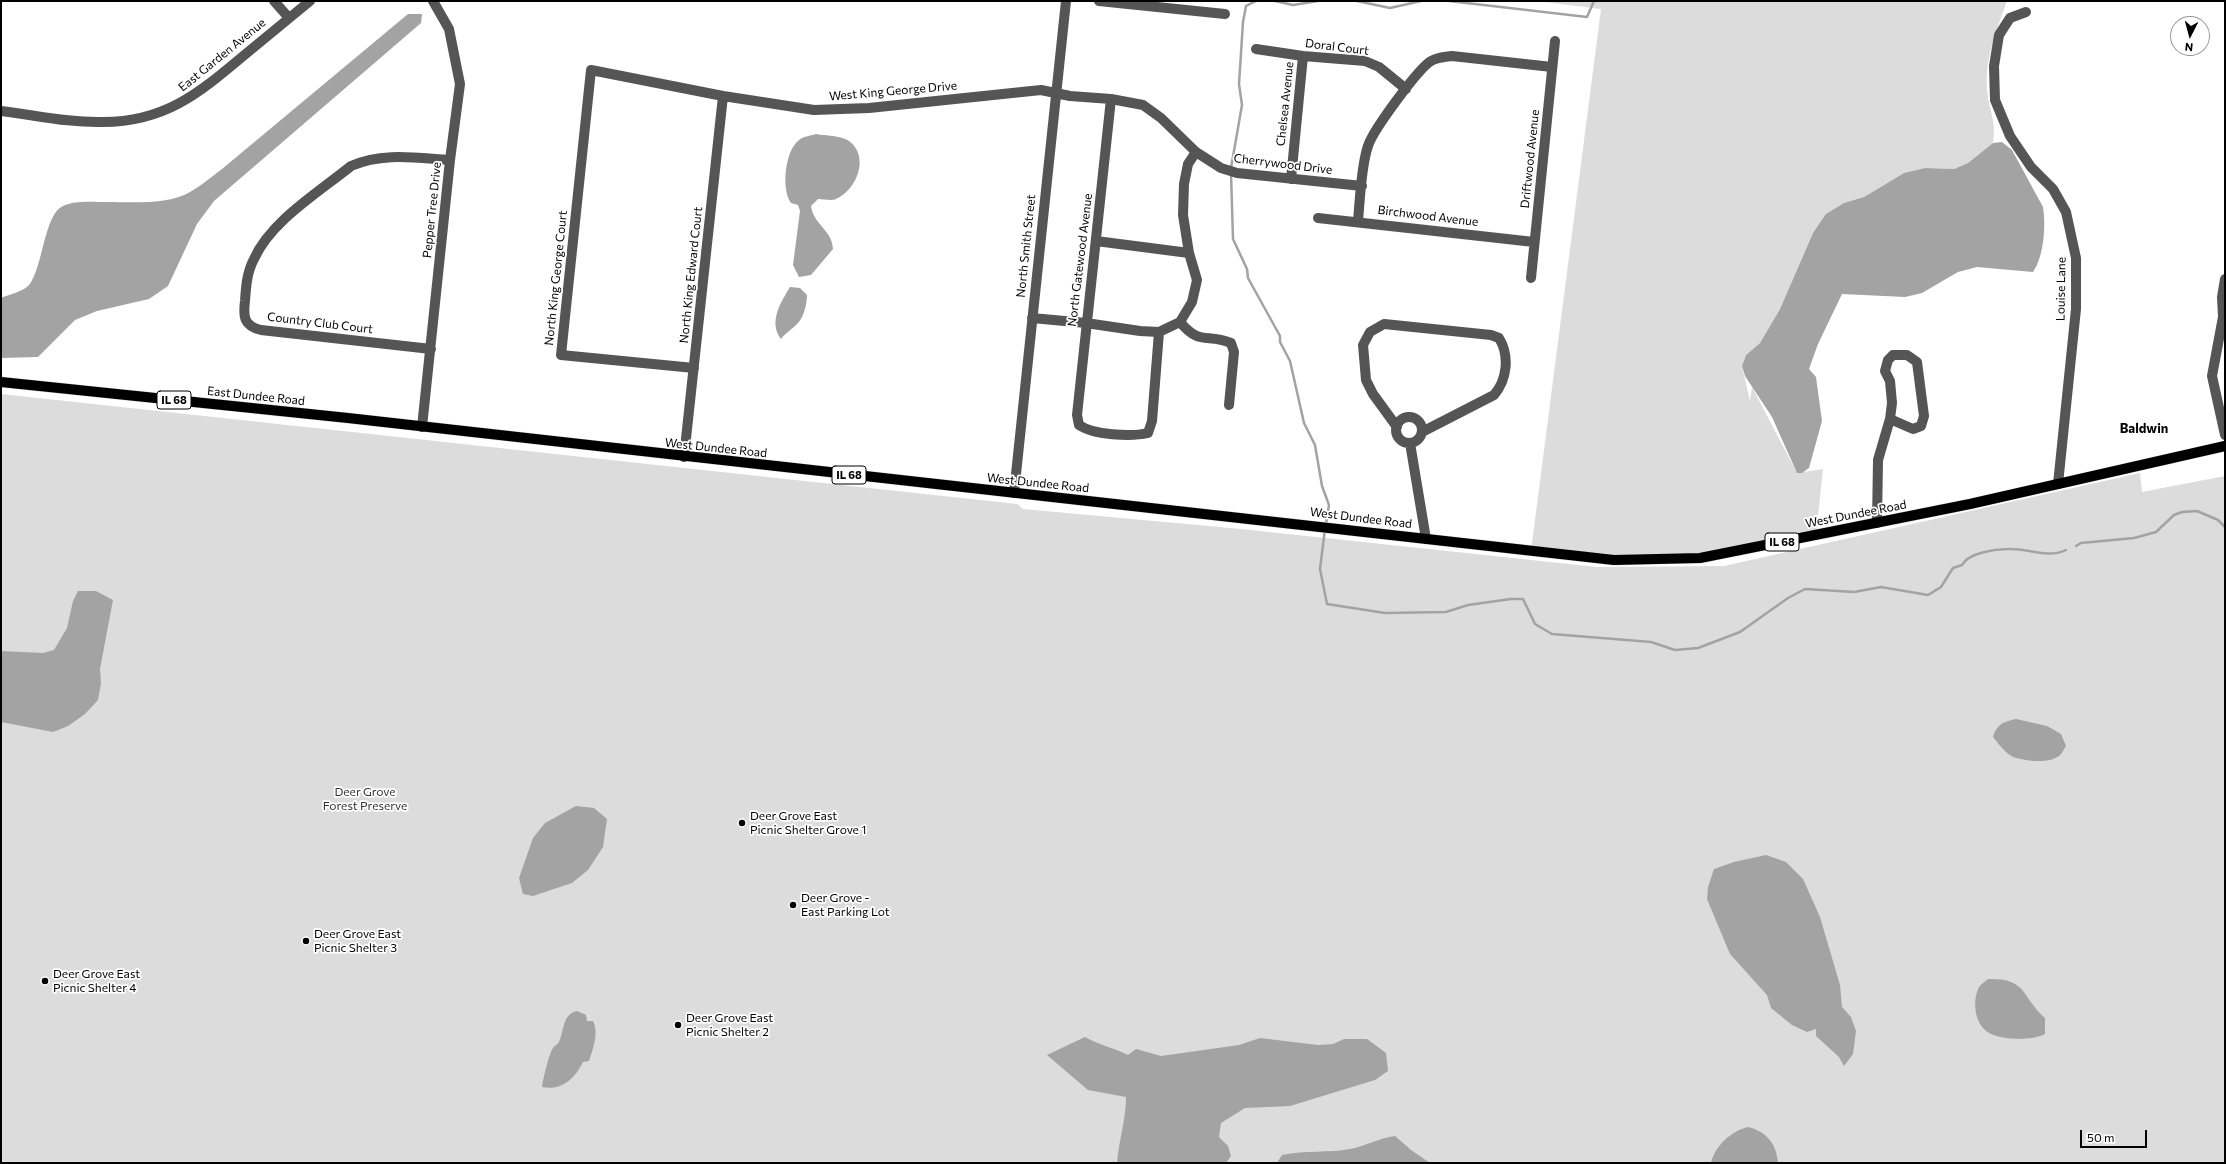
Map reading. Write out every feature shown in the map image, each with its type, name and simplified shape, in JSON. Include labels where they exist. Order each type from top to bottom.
[{"type":"main road","name":"East Dundee Road","points":[[1,382],[485,434]]},
{"type":"main road","name":"West Dundee Road","points":[[485,434],[1614,560],[1700,558],[2058,484],[2225,446]]},
{"type":"street","points":[[274,1],[289,18]]},
{"type":"street","name":"East Garden Avenue","points":[[1,111],[98,122],[134,120],[159,114],[176,107],[202,91],[310,1]]},
{"type":"street","name":"Pepper Tree Drive","points":[[422,427],[450,160],[460,84],[449,28],[433,1]]},
{"type":"street","name":"North Smith Street","points":[[1014,493],[1066,1]]},
{"type":"street","points":[[1099,1],[1225,14]]},
{"type":"street","name":"Louise Lane","points":[[2026,12],[2010,18],[1999,35],[1994,66],[1995,100],[2010,136],[2031,166],[2053,189],[2066,212],[2076,258],[2076,309],[2058,484]]},
{"type":"street","name":"Driftwood Avenue","points":[[1530,278],[1555,41]]},
{"type":"street","name":"Doral Court","points":[[1256,49],[1303,56],[1365,62],[1379,67],[1406,88]]},
{"type":"street","name":"Chelsea Avenue","points":[[1291,179],[1303,56]]},
{"type":"street","points":[[1358,221],[1367,151],[1371,140],[1406,88],[1423,67],[1440,57],[1452,56],[1552,67]]},
{"type":"street","name":"West King George Drive","points":[[591,70],[723,96],[797,108],[836,110],[1040,90],[1056,94]]},
{"type":"street","name":"North King George Court","points":[[591,70],[561,354],[694,368]]},
{"type":"street","name":"Cherrywood Drive","points":[[1056,94],[1111,99],[1143,105],[1161,118],[1196,152],[1221,168],[1237,173],[1362,186]]},
{"type":"street","name":"North King Edward Court","points":[[684,457],[723,96]]},
{"type":"street","name":"North Gatewood Avenue","points":[[1111,99],[1086,323],[1077,415],[1079,425],[1087,430],[1138,435],[1148,433],[1152,421],[1159,332]]},
{"type":"street","points":[[1032,318],[1159,332],[1180,322],[1192,302],[1197,280],[1188,253],[1183,215],[1184,184],[1188,164],[1196,152]]},
{"type":"street","name":"Country Club Court","points":[[431,349],[253,328],[244,319],[244,302],[250,270],[265,239],[284,220],[351,166],[364,161],[388,156],[450,160]]},
{"type":"street","name":"Birchwood Avenue","points":[[1318,218],[1358,221],[1534,242]]},
{"type":"street","points":[[1096,241],[1188,253]]},
{"type":"street","points":[[2225,278],[2222,297],[2223,317],[2212,376],[2225,435]]},
{"type":"street","points":[[1180,322],[1190,334],[1201,338],[1223,340],[1231,343],[1234,352],[1229,405]]},
{"type":"street","points":[[1384,324],[1491,335],[1499,338],[1507,356],[1501,387],[1494,395],[1422,432],[1418,440],[1410,443],[1399,439],[1397,427],[1373,394],[1366,380],[1363,345],[1370,332],[1384,324]]},
{"type":"street","points":[[1878,522],[1878,460],[1890,419],[1892,403],[1890,381],[1885,371],[1888,360],[1893,355],[1907,355],[1917,362],[1924,416],[1921,426],[1913,429],[1890,419]]},
{"type":"street","points":[[1397,427],[1401,420],[1410,417],[1420,424],[1422,432]]},
{"type":"street","points":[[1410,443],[1426,539]]},
{"type":"green space","points":[[1536,1],[2007,1],[1992,43],[1988,65],[1987,88],[1994,128],[1993,143],[1968,163],[1954,169],[1925,168],[1904,173],[1864,197],[1844,203],[1813,233],[1780,309],[1760,343],[1746,355],[1742,366],[1750,401],[1752,387],[1797,473],[1823,469],[1816,535],[1738,550],[1651,559],[1531,551],[1601,9]]},
{"type":"green space","name":"Deer Grove Forest Preserve","points":[[1,394],[1017,504],[1023,509],[1241,529],[1597,567],[1724,566],[2140,473],[2142,492],[2225,476],[2225,1163],[1,1163]]},
{"type":"shaded area","points":[[408,14],[422,14],[421,23],[214,201],[197,224],[168,286],[149,299],[97,311],[75,320],[38,357],[1,358],[1,298],[20,291],[29,285],[38,267],[48,230],[57,211],[63,206],[79,202],[161,201],[190,192],[222,169]]},
{"type":"shaded area","points":[[816,134],[837,137],[849,141],[855,147],[859,155],[860,164],[855,181],[843,195],[834,200],[818,199],[811,206],[816,218],[830,237],[833,249],[811,275],[799,277],[793,265],[800,211],[798,205],[791,203],[788,197],[785,180],[787,162],[790,153],[798,141],[807,136]]},
{"type":"shaded area","points":[[2002,142],[2012,150],[2043,207],[2044,223],[2042,249],[2040,258],[2033,272],[1977,267],[1958,272],[1922,293],[1905,297],[1842,294],[1818,344],[1809,369],[1816,377],[1822,421],[1809,468],[1802,473],[1797,473],[1772,417],[1745,376],[1742,366],[1746,355],[1760,343],[1780,309],[1813,233],[1826,214],[1844,203],[1864,197],[1904,173],[1925,168],[1954,169],[1968,163],[1993,143]]},
{"type":"shaded area","points":[[790,287],[800,288],[807,295],[806,302],[800,320],[781,339],[777,332],[776,326],[777,312]]},
{"type":"shaded area","points":[[78,591],[96,591],[113,600],[100,669],[101,683],[98,700],[85,714],[68,726],[53,732],[1,722],[1,651],[43,653],[54,650],[67,628],[73,601]]},
{"type":"shaded area","points":[[2016,719],[2047,726],[2061,734],[2066,746],[2061,754],[2054,759],[2030,761],[2013,757],[2007,753],[1993,737],[1996,729],[2001,724]]},
{"type":"shaded area","points":[[576,806],[594,808],[607,819],[603,847],[588,870],[572,883],[533,896],[523,894],[519,878],[533,838],[545,823]]},
{"type":"shaded area","points":[[1766,855],[1786,862],[1803,879],[1820,917],[1840,985],[1842,1007],[1851,1017],[1856,1031],[1853,1054],[1844,1066],[1839,1057],[1816,1036],[1816,1029],[1807,1032],[1792,1025],[1771,1008],[1767,995],[1730,954],[1707,899],[1708,887],[1714,869],[1734,862]]},
{"type":"shaded area","points":[[1988,979],[2001,980],[2017,985],[2045,1018],[2045,1034],[2025,1039],[2003,1038],[1991,1034],[1985,1030],[1978,1019],[1975,1006],[1979,987]]},
{"type":"shaded area","points":[[577,1011],[586,1015],[587,1021],[593,1021],[595,1026],[595,1041],[589,1061],[583,1062],[576,1074],[567,1082],[555,1087],[542,1087],[551,1051],[561,1038],[566,1019],[572,1013]]},
{"type":"shaded area","points":[[1085,1037],[1128,1055],[1136,1049],[1161,1056],[1239,1045],[1260,1038],[1318,1045],[1333,1044],[1344,1039],[1367,1039],[1386,1053],[1388,1071],[1375,1080],[1290,1106],[1245,1108],[1221,1123],[1219,1137],[1228,1146],[1231,1156],[1226,1163],[1117,1163],[1126,1097],[1088,1090],[1047,1055]]},
{"type":"shaded area","points":[[1748,1127],[1760,1132],[1769,1139],[1773,1144],[1778,1163],[1711,1163],[1716,1151],[1725,1140],[1736,1132]]},
{"type":"shaded area","points":[[1395,1136],[1411,1150],[1430,1163],[1277,1163],[1282,1155],[1350,1149],[1383,1138]]},
{"type":"waterway","points":[[1231,168],[1242,105],[1239,84],[1243,22],[1246,6],[1256,1]]},
{"type":"waterway","points":[[1275,1],[1293,5],[1318,1]]},
{"type":"waterway","points":[[1357,1],[1390,8],[1421,1]]},
{"type":"waterway","points":[[1449,1],[1587,17],[1594,1]]},
{"type":"waterway","points":[[1231,173],[1233,239],[1247,269],[1248,278],[1280,336],[1280,342],[1290,361],[1304,423],[1315,445],[1322,486],[1329,505],[1326,524]]},
{"type":"waterway","points":[[2076,546],[2081,543],[2134,538],[2156,532],[2174,515],[2182,512],[2197,511],[2218,520],[2225,527]]},
{"type":"waterway","points":[[1325,529],[1320,569],[1327,604],[1385,613],[1446,612],[1468,605],[1511,599],[1523,599],[1535,624],[1552,634],[1651,642],[1675,650],[1698,648],[1740,632],[1788,598],[1805,589],[1854,592],[1881,587],[1928,595],[1941,587],[1953,568],[1962,565],[1970,557],[1982,552],[2015,549],[2052,554],[2066,550]]},
{"type":"place","name":"Deer Grove East Picnic Shelter Grove 1","points":[[742,823]]},
{"type":"place","name":"Deer Grove - East Parking Lot","points":[[793,905]]},
{"type":"place","name":"Deer Grove East Picnic Shelter 3","points":[[306,941]]},
{"type":"place","name":"Deer Grove East Picnic Shelter 4","points":[[45,981]]},
{"type":"place","name":"Deer Grove East Picnic Shelter 2","points":[[678,1025]]},
{"type":"district","name":"Baldwin","points":[[2144,429]]}]
